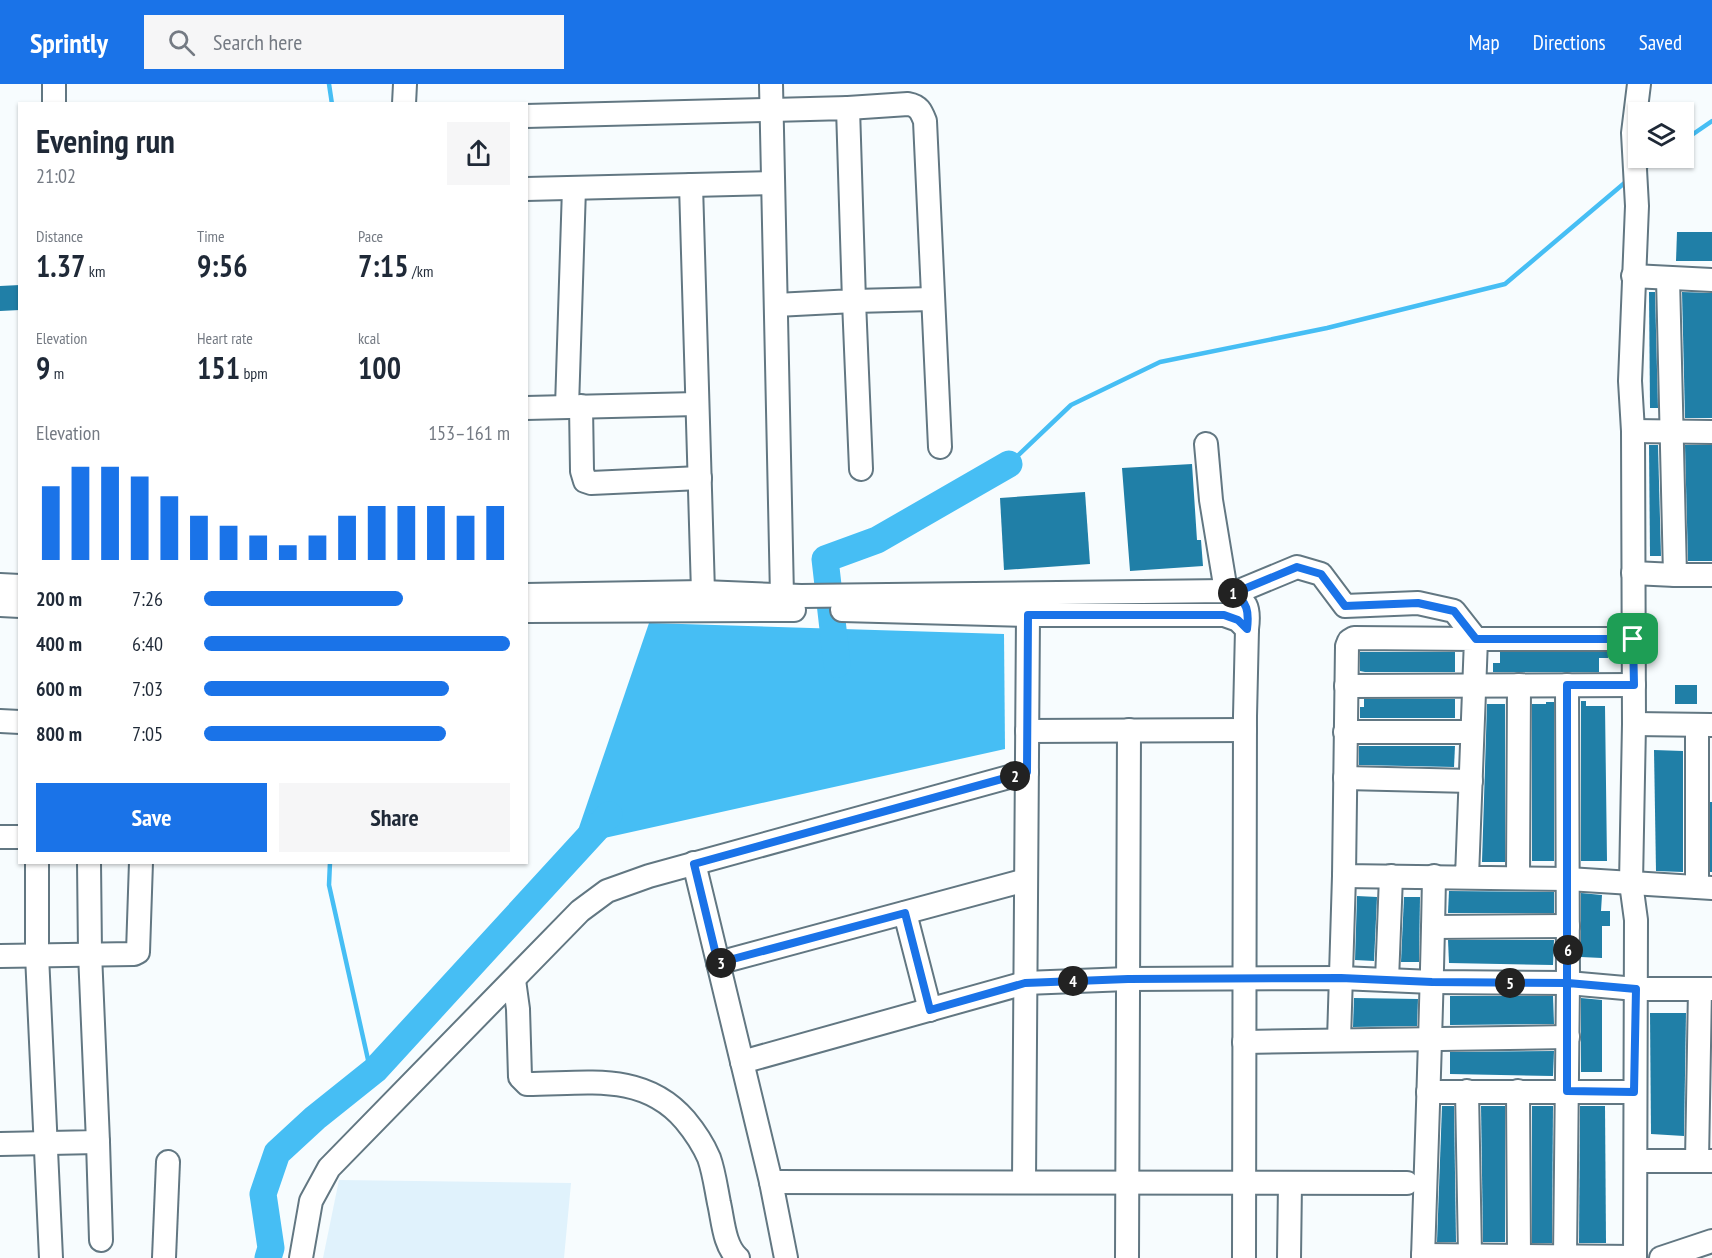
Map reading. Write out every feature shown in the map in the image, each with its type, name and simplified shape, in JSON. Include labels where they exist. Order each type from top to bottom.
[{"type":"street","points":[[54,84],[54,102]]},
{"type":"street","points":[[404,102],[405,84]]},
{"type":"street","points":[[771,84],[782,596]]},
{"type":"street","points":[[1434,876],[1423,1257],[1470,1255],[1635,1258],[1636,920],[1631,883],[1634,685],[1633,431],[1630,381],[1638,206],[1633,133],[1639,84]]},
{"type":"street","points":[[528,116],[848,108],[908,104],[917,106],[925,121],[940,447]]},
{"type":"street","points":[[848,108],[861,469]]},
{"type":"street","points":[[528,189],[772,183]]},
{"type":"street","points":[[691,185],[703,592]]},
{"type":"street","points":[[574,188],[574,407],[585,481],[591,483],[699,478]]},
{"type":"street","points":[[1633,276],[1712,280]]},
{"type":"street","points":[[1668,278],[1675,576]]},
{"type":"street","points":[[776,305],[933,299]]},
{"type":"street","points":[[528,408],[697,404]]},
{"type":"street","points":[[1633,431],[1712,432]]},
{"type":"street","points":[[1206,444],[1211,500],[1229,592]]},
{"type":"street","points":[[528,595],[703,592],[782,596],[1229,592],[1297,567],[1321,574],[1345,606],[1418,603],[1454,611],[1476,639],[1467,877]]},
{"type":"street","points":[[1633,573],[1675,576],[1712,575]]},
{"type":"street","points":[[0,585],[18,586]]},
{"type":"street","points":[[1229,592],[1239,597],[1246,605],[1249,615],[1245,730],[1244,1258]]},
{"type":"street","points":[[0,605],[18,606]]},
{"type":"street","points":[[528,611],[853,610],[1028,615],[1224,615],[1238,620],[1247,629]]},
{"type":"street","points":[[1024,1182],[1028,615]]},
{"type":"street","points":[[1339,1040],[1347,646],[1354,638],[1633,639]]},
{"type":"street","points":[[1518,878],[1519,685]]},
{"type":"street","points":[[1565,1257],[1568,1037],[1567,685]]},
{"type":"street","points":[[1346,686],[1634,685]]},
{"type":"street","points":[[0,721],[18,722]]},
{"type":"street","points":[[1344,876],[1568,879],[1704,887],[1705,725],[1634,724]]},
{"type":"street","points":[[1127,1258],[1129,730]]},
{"type":"street","points":[[1027,731],[1245,730]]},
{"type":"street","points":[[1345,732],[1472,732]]},
{"type":"street","points":[[301,1258],[311,1201],[329,1168],[580,911],[607,891],[694,864],[1027,772]]},
{"type":"street","points":[[1345,778],[1471,781]]},
{"type":"street","points":[[0,837],[18,837]]},
{"type":"street","points":[[37,864],[37,955],[51,1258]]},
{"type":"street","points":[[89,864],[100,1240]]},
{"type":"street","points":[[0,956],[134,954],[138,952],[140,948],[141,864]]},
{"type":"street","points":[[694,864],[771,1182],[786,1258]]},
{"type":"street","points":[[1387,980],[1391,876]]},
{"type":"street","points":[[718,963],[1026,880]]},
{"type":"street","points":[[905,913],[930,1010]]},
{"type":"street","points":[[1433,927],[1568,926]]},
{"type":"street","points":[[742,1062],[1025,983],[1245,977],[1568,983],[1636,989],[1706,989],[1705,1161],[1636,1161]]},
{"type":"street","points":[[514,980],[518,1009],[520,1077],[527,1084],[611,1083],[633,1087],[657,1095],[678,1112],[696,1134],[709,1159],[729,1245],[738,1258]]},
{"type":"street","points":[[1244,1042],[1568,1037]]},
{"type":"street","points":[[1467,1091],[1470,1255]]},
{"type":"street","points":[[1518,1091],[1519,1256]]},
{"type":"street","points":[[1428,1092],[1634,1092]]},
{"type":"street","points":[[0,1144],[98,1142]]},
{"type":"street","points":[[164,1258],[168,1162]]},
{"type":"street","points":[[771,1182],[1407,1183]]},
{"type":"street","points":[[1288,1258],[1290,1183]]},
{"type":"street","points":[[1661,1258],[1712,1241]]},
{"type":"shaded area","points":[[339,1180],[571,1183],[564,1258],[323,1258]]},
{"type":"water","points":[[649,623],[1004,634],[1005,749],[573,845]]},
{"type":"building","points":[[1677,232],[1712,232],[1712,261],[1676,261]]},
{"type":"building","points":[[18,285],[18,310],[0,311],[0,286]]},
{"type":"building","points":[[1649,292],[1655,292],[1658,408],[1650,408]]},
{"type":"building","points":[[1682,292],[1712,293],[1712,418],[1685,418]]},
{"type":"building","points":[[1649,445],[1658,445],[1661,556],[1650,556]]},
{"type":"building","points":[[1685,445],[1712,445],[1712,561],[1688,561]]},
{"type":"building","points":[[1192,464],[1197,540],[1201,540],[1203,566],[1130,571],[1122,468]]},
{"type":"building","points":[[1085,492],[1090,564],[1004,570],[1000,498]]},
{"type":"building","points":[[1360,652],[1455,652],[1455,672],[1360,671]]},
{"type":"building","points":[[1500,652],[1608,652],[1608,658],[1599,658],[1599,672],[1493,672],[1493,663],[1500,663]]},
{"type":"building","points":[[1675,685],[1697,685],[1697,704],[1675,704]]},
{"type":"building","points":[[1364,699],[1455,699],[1455,718],[1360,718],[1360,707],[1364,707]]},
{"type":"building","points":[[1581,701],[1586,701],[1586,706],[1605,706],[1607,861],[1581,861]]},
{"type":"building","points":[[1546,702],[1554,702],[1554,861],[1532,861],[1532,704],[1546,704]]},
{"type":"building","points":[[1487,704],[1505,704],[1505,862],[1482,862]]},
{"type":"building","points":[[1359,746],[1455,746],[1454,767],[1359,765]]},
{"type":"building","points":[[1654,750],[1683,751],[1683,872],[1656,871]]},
{"type":"building","points":[[1710,802],[1712,802],[1712,872],[1710,872]]},
{"type":"building","points":[[1449,891],[1554,892],[1554,913],[1448,913]]},
{"type":"building","points":[[1581,893],[1602,895],[1601,911],[1610,911],[1610,926],[1602,926],[1602,958],[1581,957]]},
{"type":"building","points":[[1357,896],[1377,897],[1374,961],[1355,960]]},
{"type":"building","points":[[1404,897],[1420,897],[1419,962],[1401,962]]},
{"type":"building","points":[[1448,940],[1554,940],[1553,965],[1449,963]]},
{"type":"building","points":[[1450,996],[1553,996],[1554,1024],[1450,1025]]},
{"type":"building","points":[[1354,998],[1418,999],[1417,1026],[1353,1027]]},
{"type":"building","points":[[1581,998],[1602,1000],[1602,1072],[1581,1072]]},
{"type":"building","points":[[1650,1013],[1686,1013],[1684,1136],[1651,1134]]},
{"type":"building","points":[[1554,1051],[1553,1076],[1450,1074],[1450,1052]]},
{"type":"building","points":[[1442,1106],[1454,1106],[1456,1242],[1437,1242]]},
{"type":"building","points":[[1481,1106],[1505,1106],[1505,1242],[1483,1242]]},
{"type":"building","points":[[1532,1106],[1553,1106],[1552,1243],[1532,1243]]},
{"type":"building","points":[[1580,1106],[1605,1106],[1606,1243],[1579,1243]]},
{"type":"waterway","points":[[329,84],[332,102]]},
{"type":"waterway","points":[[1694,133],[1712,121]]},
{"type":"waterway","points":[[1009,464],[1071,405],[1160,362],[1327,328],[1505,284],[1628,180]]},
{"type":"waterway","points":[[837,664],[825,559],[877,540],[1009,464]]},
{"type":"waterway","points":[[268,1258],[271,1248],[263,1194],[277,1153],[315,1118],[375,1070],[609,815]]},
{"type":"waterway","points":[[330,864],[329,885],[371,1073]]},
{"type":"route","points":[[1633,639],[1476,639],[1454,611],[1418,603],[1345,606],[1321,574],[1297,567],[1232,594],[1239,597],[1246,605],[1249,615],[1247,629],[1238,620],[1224,615],[1028,615],[1027,772],[694,864],[718,963],[905,913],[930,1010],[1025,983],[1128,979],[1341,978],[1432,982],[1568,983],[1636,989],[1634,1092],[1567,1091],[1568,983],[1567,685],[1634,685],[1633,639]]}]
